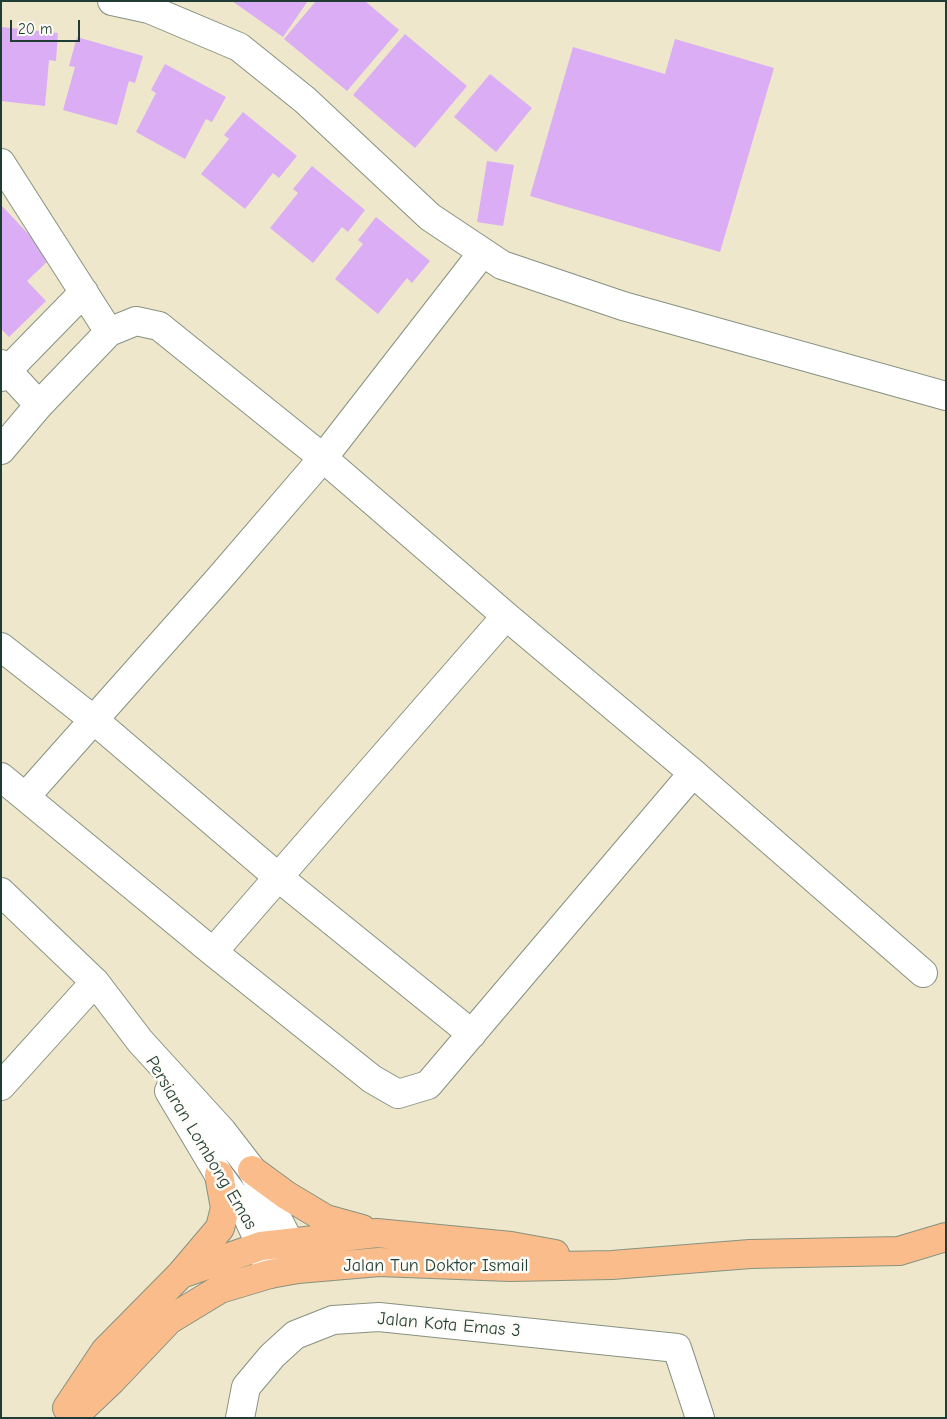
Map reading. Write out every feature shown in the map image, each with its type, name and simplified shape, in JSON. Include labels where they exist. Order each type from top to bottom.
[{"type":"highway","points":[[252,1170],[286,1195],[326,1219],[377,1233]]},
{"type":"highway","points":[[181,1274],[220,1228],[225,1208],[220,1175]]},
{"type":"highway","name":"Jalan Tun Doktor Ismail","points":[[61,1418],[105,1351],[181,1274],[260,1246],[377,1233],[511,1246],[612,1265]]},
{"type":"highway","name":"Jalan Tun Doktor Ismail","points":[[72,1418],[112,1380],[169,1320],[220,1289],[270,1274],[298,1269],[379,1262],[510,1267],[612,1265],[750,1254],[899,1251],[946,1237]]},
{"type":"highway","points":[[899,1251],[946,1255]]},
{"type":"street","points":[[112,1],[150,9],[239,47],[305,100],[430,217],[502,265],[623,306],[946,396]]},
{"type":"street","points":[[1,162],[109,332]]},
{"type":"street","points":[[26,796],[218,580],[323,458],[483,252]]},
{"type":"street","points":[[39,404],[3,370],[84,292]]},
{"type":"street","points":[[1,450],[39,404],[109,332],[136,321],[159,326],[323,458],[506,616],[693,773],[923,973]]},
{"type":"street","points":[[213,952],[506,616]]},
{"type":"street","points":[[1,647],[94,720],[278,877],[472,1034]]},
{"type":"street","points":[[1,777],[213,952],[372,1079],[398,1094],[428,1085],[693,773]]},
{"type":"street","name":"Persiaran Lombong Emas","points":[[1,892],[95,982],[140,1041],[222,1131],[252,1170],[290,1243],[298,1269]]},
{"type":"street","points":[[1,1086],[95,982]]},
{"type":"street","name":"Persiaran Lombong Emas","points":[[140,1041],[220,1175],[244,1209],[270,1274]]},
{"type":"street","name":"Jalan Kota Emas 3","points":[[240,1418],[246,1387],[272,1356],[295,1335],[333,1320],[379,1317],[677,1348],[700,1418]]},
{"type":"building","points":[[232,1],[308,1],[283,37]]},
{"type":"building","points":[[316,1],[365,1],[399,30],[347,91],[284,39]]},
{"type":"building","points":[[1,27],[58,33],[56,61],[49,60],[45,106],[1,101]]},
{"type":"building","points":[[405,34],[467,86],[415,148],[353,95]]},
{"type":"building","points":[[77,37],[143,56],[135,83],[129,81],[117,125],[63,110],[75,67],[69,66]]},
{"type":"building","points":[[675,39],[774,68],[720,252],[530,196],[573,47],[665,74]]},
{"type":"building","points":[[165,64],[226,97],[212,122],[206,119],[185,159],[136,132],[156,93],[151,90]]},
{"type":"building","points":[[490,74],[532,108],[496,152],[454,117]]},
{"type":"building","points":[[243,112],[297,156],[279,178],[273,173],[245,209],[201,174],[229,139],[224,135]]},
{"type":"building","points":[[487,161],[514,165],[503,226],[477,222]]},
{"type":"building","points":[[312,166],[365,210],[348,232],[342,227],[313,263],[270,228],[298,193],[293,189]]},
{"type":"building","points":[[1,205],[51,258],[27,281],[46,301],[9,337],[1,329]]},
{"type":"building","points":[[376,217],[430,261],[412,283],[407,278],[378,314],[335,279],[363,244],[358,240]]}]
